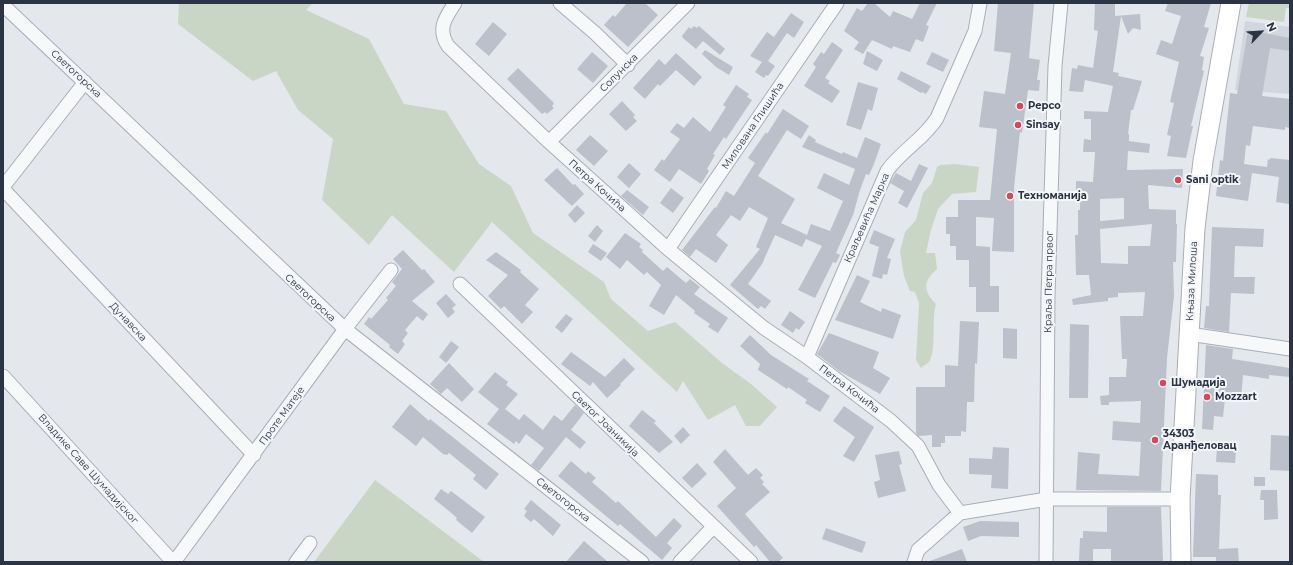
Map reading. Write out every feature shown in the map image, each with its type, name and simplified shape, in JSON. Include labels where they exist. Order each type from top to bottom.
[{"type":"street","name":"Петра Кочића","points":[[455,3],[442,27],[444,40],[448,46],[549,142],[668,249],[764,328],[807,357],[891,421],[918,446],[939,485],[960,513]]},
{"type":"street","points":[[560,3],[595,33],[628,65]]},
{"type":"street","name":"Солунска","points":[[549,142],[628,65],[688,3]]},
{"type":"street","name":"Милована Глишића","points":[[668,249],[837,3]]},
{"type":"street","name":"Краљевића Марка","points":[[807,357],[887,171],[895,159],[930,128],[937,118],[975,30],[980,3]]},
{"type":"street","name":"Краља Петра првог","points":[[1046,562],[1049,288],[1055,66],[1061,3]]},
{"type":"street","name":"Књаза Милоша","points":[[1181,562],[1180,499],[1197,207],[1231,3]]},
{"type":"street","name":"Светогорска","points":[[3,5],[274,264],[345,329],[642,562]]},
{"type":"street","points":[[3,188],[85,82]]},
{"type":"street","name":"Дунавска","points":[[3,188],[254,455]]},
{"type":"street","name":"Проте Матеје","points":[[173,562],[254,455],[345,329],[391,270]]},
{"type":"street","name":"Светог Јоаникија","points":[[460,284],[751,562]]},
{"type":"street","points":[[1189,334],[1290,349]]},
{"type":"street","name":"Владике Саве Шумадијског","points":[[3,376],[173,562]]},
{"type":"street","points":[[914,562],[918,550],[960,513],[1047,499],[1180,499]]},
{"type":"street","points":[[680,562],[713,527]]},
{"type":"street","points":[[296,562],[310,543]]},
{"type":"shaded area","points":[[1245,21],[1290,27],[1290,94],[1235,90]]},
{"type":"green space","points":[[179,3],[313,3],[306,10],[369,39],[404,104],[446,111],[479,164],[511,186],[533,233],[604,282],[611,299],[648,331],[675,322],[722,363],[751,384],[777,407],[760,426],[746,426],[735,405],[708,420],[683,381],[677,392],[492,222],[454,272],[392,215],[369,245],[322,200],[333,139],[298,110],[276,71],[253,81],[178,24]]},
{"type":"green space","points":[[1249,3],[1290,3],[1290,8],[1286,8],[1284,22],[1246,17]]},
{"type":"green space","points":[[955,164],[979,167],[976,192],[952,194],[938,209],[931,230],[926,253],[935,253],[937,269],[932,273],[926,286],[929,295],[936,304],[933,350],[929,362],[921,368],[916,360],[919,303],[915,292],[910,291],[904,276],[900,251],[905,232],[916,220],[923,193],[932,183],[937,167],[941,165]]},
{"type":"green space","points":[[375,480],[484,562],[314,562]]},
{"type":"building","points":[[627,3],[645,3],[658,15],[628,47],[604,25],[613,15],[615,17]]},
{"type":"building","points":[[868,3],[874,3],[890,17],[893,11],[912,19],[920,3],[937,3],[926,25],[929,26],[923,42],[916,39],[910,52],[893,46],[892,49],[872,40],[863,54],[854,49],[859,42],[844,31],[857,8],[862,11]]},
{"type":"building","points":[[998,3],[1034,3],[1029,58],[1040,60],[1037,80],[1040,80],[1039,91],[1028,90],[1022,133],[1020,132],[1014,187],[1014,252],[992,251],[994,218],[976,217],[976,246],[990,247],[990,286],[999,286],[999,312],[976,312],[976,287],[969,287],[969,260],[956,260],[956,246],[950,246],[950,234],[946,234],[946,217],[958,217],[958,200],[990,200],[997,129],[979,127],[984,91],[1005,94],[1011,53],[994,51]]},
{"type":"building","points":[[1095,3],[1115,3],[1115,16],[1140,14],[1141,30],[1133,28],[1128,34],[1121,16],[1113,72],[1119,73],[1118,76],[1142,81],[1133,110],[1131,110],[1128,134],[1129,141],[1150,144],[1149,153],[1128,151],[1127,170],[1183,169],[1182,188],[1148,185],[1149,209],[1176,210],[1177,224],[1176,262],[1173,262],[1174,296],[1167,358],[1161,491],[1076,490],[1078,452],[1100,454],[1098,474],[1139,476],[1141,442],[1112,440],[1113,421],[1140,423],[1141,401],[1109,402],[1109,405],[1101,405],[1100,396],[1109,395],[1109,377],[1126,377],[1127,359],[1122,359],[1120,316],[1143,316],[1145,292],[1118,293],[1118,297],[1108,298],[1108,301],[1073,305],[1072,299],[1091,295],[1089,275],[1076,275],[1075,235],[1078,235],[1080,190],[1076,190],[1076,181],[1093,182],[1095,152],[1083,152],[1084,139],[1091,140],[1091,119],[1084,119],[1084,111],[1108,112],[1113,86],[1085,80],[1083,92],[1069,91],[1072,68],[1077,69],[1078,65],[1093,68],[1098,31],[1094,30]],"holes":[[[1124,198],[1124,219],[1100,221],[1100,199]],[[1152,224],[1150,246],[1128,246],[1128,264],[1101,263],[1100,229]]]},
{"type":"building","points":[[1168,3],[1211,3],[1204,27],[1209,28],[1200,56],[1204,57],[1202,70],[1204,71],[1191,126],[1193,126],[1186,158],[1167,156],[1171,136],[1167,135],[1174,103],[1170,102],[1179,62],[1156,54],[1161,40],[1172,44],[1181,16],[1165,11]]},
{"type":"building","points":[[791,13],[804,22],[794,38],[787,33],[768,61],[775,66],[768,76],[766,75],[764,78],[755,72],[762,62],[750,56],[767,32],[774,37]]},
{"type":"building","points":[[493,22],[507,34],[489,56],[475,44]]},
{"type":"building","points":[[694,26],[697,28],[699,26],[725,49],[720,55],[703,41],[696,49],[683,38],[682,36],[689,27],[691,29]]},
{"type":"building","points":[[1248,30],[1290,38],[1290,51],[1270,48],[1262,96],[1290,99],[1290,128],[1285,127],[1285,130],[1253,126],[1250,146],[1246,145],[1244,164],[1267,167],[1268,159],[1270,160],[1270,158],[1290,160],[1290,204],[1276,202],[1279,177],[1252,173],[1248,201],[1216,196],[1220,160],[1223,161],[1230,93],[1237,94]]},
{"type":"building","points":[[832,42],[843,50],[825,78],[830,81],[828,83],[840,91],[832,103],[804,86],[816,67],[813,64],[821,52],[824,54]]},
{"type":"building","points":[[705,50],[733,67],[729,75],[716,67],[702,54]]},
{"type":"building","points":[[867,51],[883,60],[877,71],[863,64]]},
{"type":"building","points":[[592,52],[608,66],[593,83],[577,69]]},
{"type":"building","points":[[932,52],[949,60],[943,72],[926,64]]},
{"type":"building","points":[[676,53],[702,77],[694,86],[676,70],[660,86],[658,84],[645,99],[633,88],[659,59],[665,65]]},
{"type":"building","points":[[518,68],[554,103],[552,106],[554,108],[547,114],[545,112],[542,114],[507,79]]},
{"type":"building","points":[[901,71],[931,86],[926,94],[921,93],[897,79]]},
{"type":"building","points":[[858,82],[878,88],[872,111],[868,109],[861,130],[846,125]]},
{"type":"building","points":[[736,85],[749,94],[747,97],[752,100],[726,139],[724,137],[713,154],[715,155],[707,169],[709,171],[701,184],[679,169],[670,182],[654,170],[662,159],[664,161],[680,139],[670,132],[677,123],[684,128],[693,117],[710,132],[726,107],[723,105]]},
{"type":"building","points":[[622,101],[635,115],[633,117],[637,121],[626,131],[609,114]]},
{"type":"building","points":[[783,109],[809,126],[801,139],[787,130],[758,176],[795,199],[781,223],[807,235],[811,224],[830,231],[843,201],[817,188],[824,173],[849,185],[855,169],[802,147],[809,135],[816,140],[815,142],[842,154],[843,152],[857,158],[865,137],[881,144],[869,175],[866,174],[853,215],[836,253],[840,255],[836,263],[833,262],[815,298],[798,290],[822,246],[806,239],[802,247],[775,235],[762,264],[748,284],[771,301],[765,309],[761,306],[758,309],[730,285],[760,249],[756,247],[768,218],[749,207],[740,221],[731,215],[716,235],[728,245],[716,263],[696,249],[690,257],[682,250],[715,207],[716,208],[726,191],[734,196],[755,163],[748,158],[766,132],[767,134]]},
{"type":"building","points":[[590,135],[608,151],[594,166],[576,150]]},
{"type":"building","points":[[629,163],[641,174],[629,188],[617,177]]},
{"type":"building","points":[[919,164],[928,168],[907,208],[898,203],[904,191],[890,183],[896,173],[911,181]]},
{"type":"building","points":[[557,168],[584,194],[572,206],[544,180]]},
{"type":"building","points":[[671,188],[684,198],[673,213],[660,203]]},
{"type":"building","points":[[627,190],[649,207],[643,215],[621,196]]},
{"type":"building","points":[[577,205],[585,213],[575,223],[568,215]]},
{"type":"building","points":[[597,225],[603,231],[595,242],[588,236]]},
{"type":"building","points":[[1212,227],[1264,229],[1263,247],[1235,246],[1234,277],[1255,277],[1254,294],[1231,293],[1229,332],[1204,328],[1206,306],[1209,306]]},
{"type":"building","points":[[874,230],[895,239],[887,258],[891,259],[887,275],[883,274],[882,279],[872,276],[879,247],[869,243]]},
{"type":"building","points":[[625,233],[641,244],[639,247],[643,250],[642,252],[663,271],[667,267],[686,283],[690,279],[700,287],[694,294],[728,318],[718,333],[708,327],[710,324],[694,313],[695,311],[676,295],[664,315],[649,306],[661,285],[647,272],[644,275],[627,260],[620,269],[606,257]]},
{"type":"building","points":[[593,244],[607,253],[601,261],[588,252]]},
{"type":"building","points":[[403,250],[422,270],[424,269],[435,282],[412,301],[428,314],[423,321],[417,316],[405,330],[408,333],[402,341],[405,344],[398,354],[389,347],[390,345],[364,324],[369,317],[371,319],[388,300],[386,298],[396,286],[392,282],[402,269],[393,259]]},
{"type":"building","points":[[496,252],[521,270],[520,272],[539,289],[525,305],[533,312],[522,324],[504,306],[501,309],[488,296],[508,275],[486,260]]},
{"type":"building","points":[[857,275],[870,281],[860,302],[881,312],[882,308],[901,315],[893,339],[835,320]]},
{"type":"building","points":[[446,294],[456,305],[452,308],[455,312],[448,318],[436,303]]},
{"type":"building","points":[[790,311],[805,322],[799,330],[796,328],[793,333],[781,325]]},
{"type":"building","points":[[566,314],[573,319],[562,333],[555,327]]},
{"type":"building","points":[[960,321],[979,322],[977,364],[975,363],[974,402],[967,402],[966,432],[961,431],[961,436],[945,436],[945,443],[941,443],[941,447],[932,447],[932,435],[918,436],[916,433],[916,387],[945,387],[945,365],[958,366]]},
{"type":"building","points":[[1070,324],[1089,325],[1088,398],[1069,398]]},
{"type":"building","points":[[1003,328],[1017,329],[1017,359],[1003,358]]},
{"type":"building","points":[[829,333],[879,352],[873,368],[890,378],[880,394],[839,371],[817,354]]},
{"type":"building","points":[[750,335],[771,355],[809,379],[807,381],[830,396],[820,412],[805,403],[807,400],[788,387],[787,389],[758,370],[760,364],[740,346]]},
{"type":"building","points":[[451,341],[459,347],[446,363],[439,357]]},
{"type":"building","points":[[1206,345],[1233,349],[1232,359],[1290,368],[1290,377],[1269,375],[1269,379],[1243,375],[1241,399],[1225,398],[1223,417],[1214,416],[1213,430],[1202,429]]},
{"type":"building","points":[[571,352],[605,377],[624,358],[635,369],[607,398],[593,382],[590,386],[561,364]]},
{"type":"building","points":[[449,363],[474,389],[462,402],[447,388],[441,394],[430,384]]},
{"type":"building","points":[[495,372],[508,382],[506,385],[518,394],[505,409],[519,420],[524,414],[543,430],[554,415],[562,421],[575,405],[584,413],[571,430],[586,442],[580,449],[566,437],[539,471],[531,465],[544,448],[526,434],[519,444],[516,441],[514,444],[487,424],[499,409],[478,392]]},
{"type":"building","points":[[410,404],[429,421],[430,419],[499,474],[486,490],[473,479],[476,475],[449,453],[447,455],[443,454],[423,437],[416,446],[392,427]]},
{"type":"building","points":[[844,406],[874,427],[854,462],[843,456],[855,437],[833,421]]},
{"type":"building","points":[[642,410],[656,421],[654,423],[673,442],[659,453],[629,426]]},
{"type":"building","points":[[683,427],[690,435],[681,444],[674,436]]},
{"type":"building","points":[[1271,435],[1290,436],[1290,471],[1270,470]]},
{"type":"building","points":[[993,447],[1009,448],[1008,489],[991,488],[992,475],[969,474],[969,458],[992,459]]},
{"type":"building","points":[[1217,448],[1236,450],[1235,463],[1216,462]]},
{"type":"building","points":[[725,449],[748,475],[756,468],[763,475],[760,478],[764,482],[762,484],[770,492],[745,514],[783,558],[778,562],[770,562],[756,545],[754,547],[717,506],[736,488],[713,462]]},
{"type":"building","points":[[899,451],[902,464],[899,465],[906,491],[878,498],[874,482],[880,480],[875,455]]},
{"type":"building","points":[[571,461],[586,474],[588,471],[596,478],[592,482],[616,503],[618,501],[656,537],[674,518],[682,526],[667,543],[672,548],[662,560],[620,524],[618,526],[558,476]]},
{"type":"building","points":[[697,463],[707,474],[692,488],[682,478]]},
{"type":"building","points":[[1196,474],[1218,475],[1218,495],[1221,495],[1219,549],[1238,548],[1239,562],[1216,562],[1216,557],[1193,557]]},
{"type":"building","points":[[1254,477],[1265,477],[1265,486],[1254,486]]},
{"type":"building","points":[[441,489],[448,494],[451,491],[485,517],[472,533],[434,499]]},
{"type":"building","points":[[1261,490],[1277,490],[1278,519],[1264,520],[1264,500],[1260,500]]},
{"type":"building","points":[[531,500],[561,525],[553,536],[534,519],[531,522],[524,516],[527,511],[524,509]]},
{"type":"building","points":[[1107,507],[1161,507],[1163,562],[1111,562],[1111,549],[1093,549],[1093,561],[1079,561],[1080,538],[1083,538],[1083,531],[1107,532]]},
{"type":"building","points":[[980,521],[1019,522],[1019,537],[981,536],[968,541],[963,527]]},
{"type":"building","points":[[826,528],[866,542],[862,553],[822,539]]},
{"type":"building","points":[[584,541],[608,562],[566,562]]},
{"type":"building","points":[[962,549],[967,562],[930,562],[930,561]]},
{"type":"place","name":"Pepco","points":[[1020,106]]},
{"type":"place","name":"Sinsay","points":[[1018,125]]},
{"type":"place","name":"Sani optik","points":[[1178,180]]},
{"type":"place","name":"Техноманија","points":[[1010,196]]},
{"type":"place","name":"Шумадија","points":[[1163,383]]},
{"type":"place","name":"Mozzart","points":[[1207,397]]},
{"type":"place","name":"34303 Аранђеловац","points":[[1155,440]]}]
